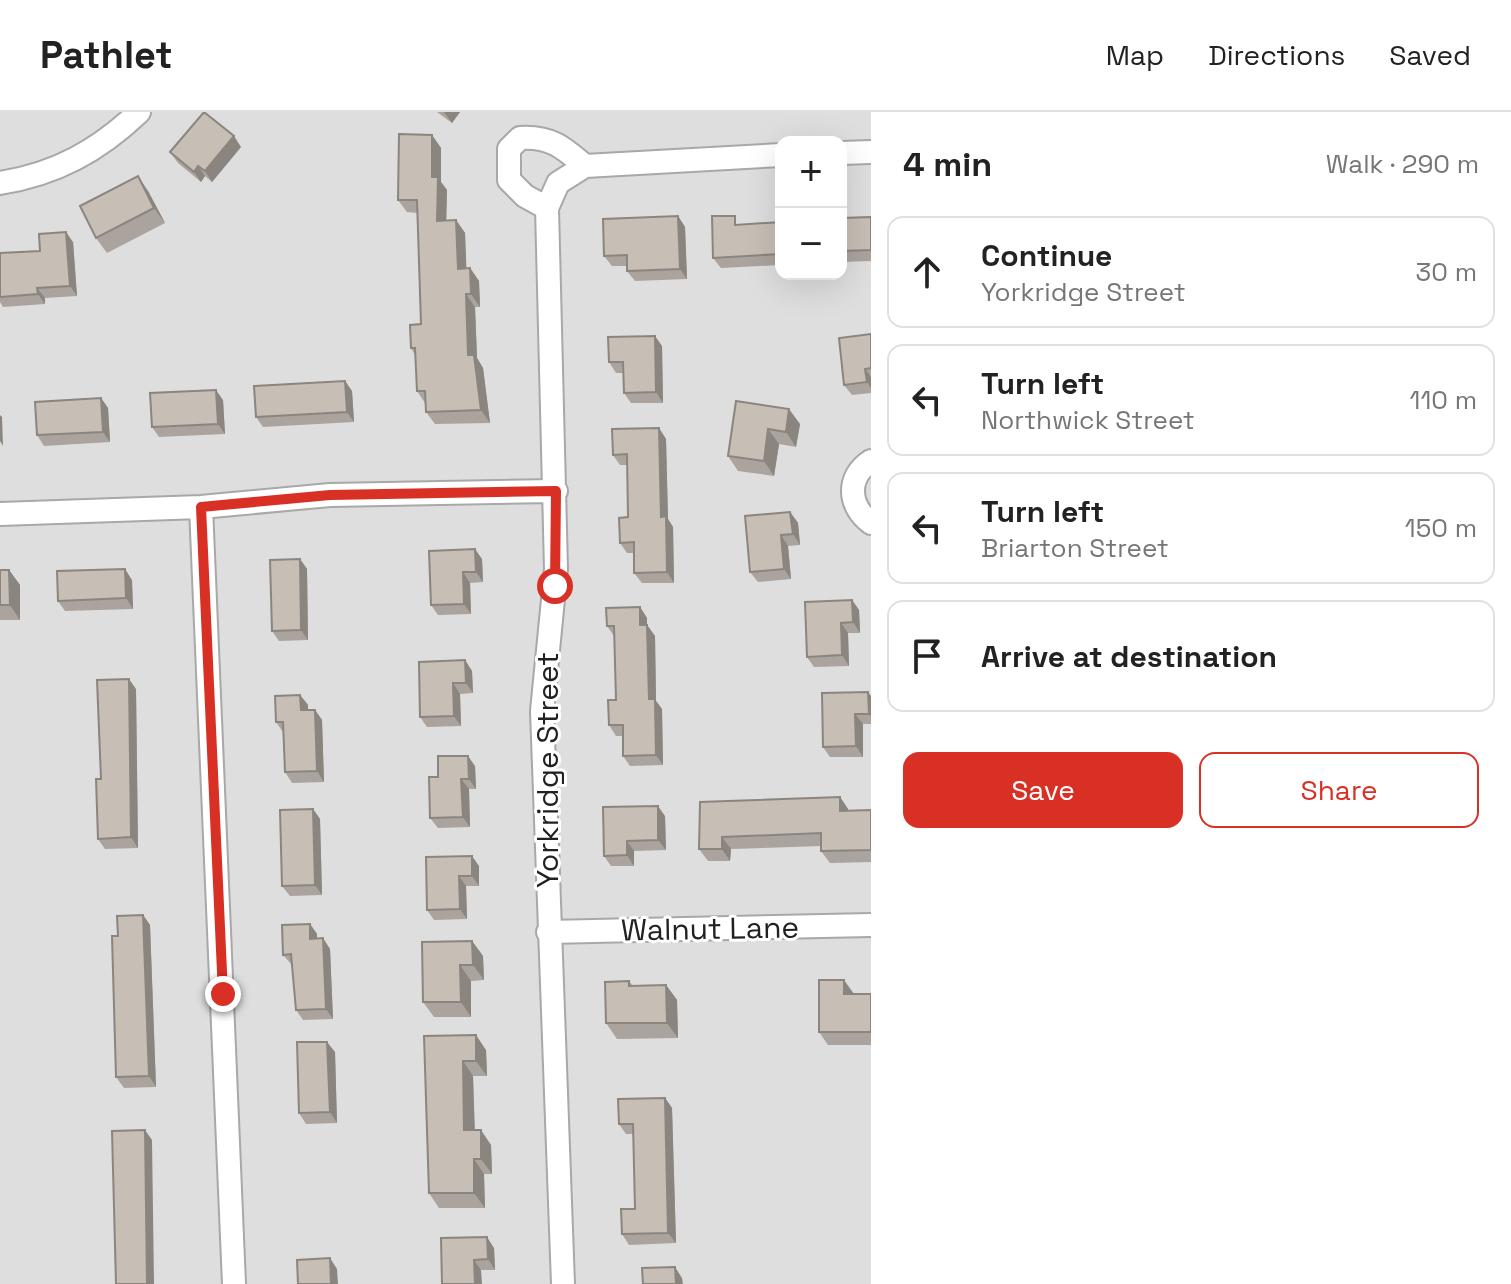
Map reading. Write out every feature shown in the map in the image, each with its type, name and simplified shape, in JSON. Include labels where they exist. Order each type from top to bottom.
[{"type":"street","points":[[0,183],[48,172],[74,162],[118,132],[139,112]]},
{"type":"street","points":[[585,166],[560,144],[542,137],[520,138],[509,149],[509,180],[525,196],[547,208],[558,183],[585,166],[775,155]]},
{"type":"street","points":[[847,153],[871,152]]},
{"type":"street","name":"Yorkridge Street","points":[[547,208],[556,569],[542,711],[563,1284]]},
{"type":"street","points":[[871,461],[857,473],[852,486],[853,500],[859,513],[871,523]]},
{"type":"street","points":[[0,514],[201,507],[330,495],[556,491]]},
{"type":"street","points":[[201,507],[234,1284]]},
{"type":"street","name":"Walnut Lane","points":[[548,932],[871,925]]},
{"type":"shaded area","points":[[0,112],[871,112],[871,1284],[0,1284]]},
{"type":"building","points":[[204,112],[234,136],[205,171],[198,166],[194,172],[170,152]]},
{"type":"building","points":[[399,134],[432,135],[432,177],[438,177],[437,221],[456,220],[458,269],[470,268],[471,294],[466,294],[468,355],[474,355],[481,410],[426,412],[425,391],[417,391],[415,348],[411,348],[410,325],[421,324],[417,200],[398,200]]},
{"type":"building","points":[[138,176],[154,208],[96,238],[80,206]]},
{"type":"building","points":[[678,216],[680,269],[627,271],[627,255],[604,256],[603,219]]},
{"type":"building","points":[[712,216],[735,216],[735,225],[775,222],[775,254],[713,258]]},
{"type":"building","points":[[871,217],[871,250],[847,251],[847,218]]},
{"type":"building","points":[[66,232],[70,286],[37,288],[38,294],[0,297],[0,253],[40,251],[39,234]]},
{"type":"building","points":[[871,334],[871,368],[865,369],[867,382],[844,385],[839,338]]},
{"type":"building","points":[[655,336],[656,392],[624,393],[623,362],[609,362],[608,337]]},
{"type":"building","points":[[345,381],[347,412],[256,417],[254,386]]},
{"type":"building","points":[[216,390],[218,424],[152,427],[150,393]]},
{"type":"building","points":[[101,398],[103,432],[37,435],[35,402]]},
{"type":"building","points":[[736,401],[789,409],[786,432],[768,429],[764,461],[728,456]]},
{"type":"building","points":[[659,428],[661,517],[666,516],[667,572],[634,573],[634,542],[620,543],[619,518],[628,517],[627,454],[613,455],[612,429]]},
{"type":"building","points":[[790,512],[793,534],[781,535],[784,569],[750,572],[745,516]]},
{"type":"building","points":[[475,549],[476,572],[463,572],[464,604],[431,605],[429,551]]},
{"type":"building","points":[[300,559],[301,630],[272,631],[270,560]]},
{"type":"building","points":[[125,569],[126,598],[58,601],[57,571]]},
{"type":"building","points":[[0,570],[9,570],[10,605],[0,605]]},
{"type":"building","points":[[852,600],[853,622],[841,623],[842,655],[807,657],[805,602]]},
{"type":"building","points":[[640,607],[640,625],[647,625],[649,699],[655,699],[656,755],[623,756],[623,725],[609,725],[608,700],[616,700],[614,626],[607,626],[606,608]]},
{"type":"building","points":[[465,660],[466,683],[453,683],[454,716],[420,717],[419,662]]},
{"type":"building","points":[[129,679],[131,837],[98,839],[96,779],[101,779],[97,680]]},
{"type":"building","points":[[868,692],[869,714],[855,714],[856,746],[823,747],[822,693]]},
{"type":"building","points":[[300,695],[301,710],[315,710],[317,771],[285,772],[283,722],[276,722],[275,696]]},
{"type":"building","points":[[438,756],[468,756],[469,779],[461,779],[463,817],[430,818],[429,777],[438,777]]},
{"type":"building","points":[[840,797],[840,811],[871,810],[871,850],[821,851],[821,833],[722,837],[722,849],[699,849],[700,802]]},
{"type":"building","points":[[658,806],[658,840],[627,841],[627,855],[604,856],[603,807]]},
{"type":"building","points":[[313,809],[315,885],[282,886],[280,810]]},
{"type":"building","points":[[472,856],[472,876],[459,876],[460,909],[427,910],[426,857]]},
{"type":"building","points":[[143,915],[149,1076],[116,1077],[112,936],[118,936],[117,916]]},
{"type":"building","points":[[310,924],[310,939],[323,938],[326,1009],[296,1010],[291,954],[283,955],[282,925]]},
{"type":"building","points":[[472,941],[473,965],[460,965],[461,1002],[423,1002],[422,942]]},
{"type":"building","points":[[819,980],[844,980],[844,994],[871,994],[871,1032],[819,1032]]},
{"type":"building","points":[[629,981],[629,986],[666,985],[667,1023],[606,1023],[605,982]]},
{"type":"building","points":[[476,1035],[476,1061],[463,1061],[464,1130],[481,1130],[481,1159],[474,1159],[474,1193],[429,1193],[424,1036]]},
{"type":"building","points":[[297,1042],[327,1042],[330,1112],[299,1113]]},
{"type":"building","points":[[665,1098],[668,1233],[622,1234],[621,1209],[635,1209],[633,1124],[619,1124],[618,1099]]},
{"type":"building","points":[[145,1130],[147,1284],[116,1284],[112,1131]]},
{"type":"building","points":[[487,1237],[488,1259],[474,1260],[475,1284],[442,1284],[441,1238]]},
{"type":"building","points":[[330,1258],[331,1284],[298,1284],[297,1260]]},
{"type":"building","points":[[675,1267],[676,1284],[643,1284],[642,1268]]},
{"type":"route","points":[[223,994],[201,507],[330,495],[556,491],[555,586]]}]
